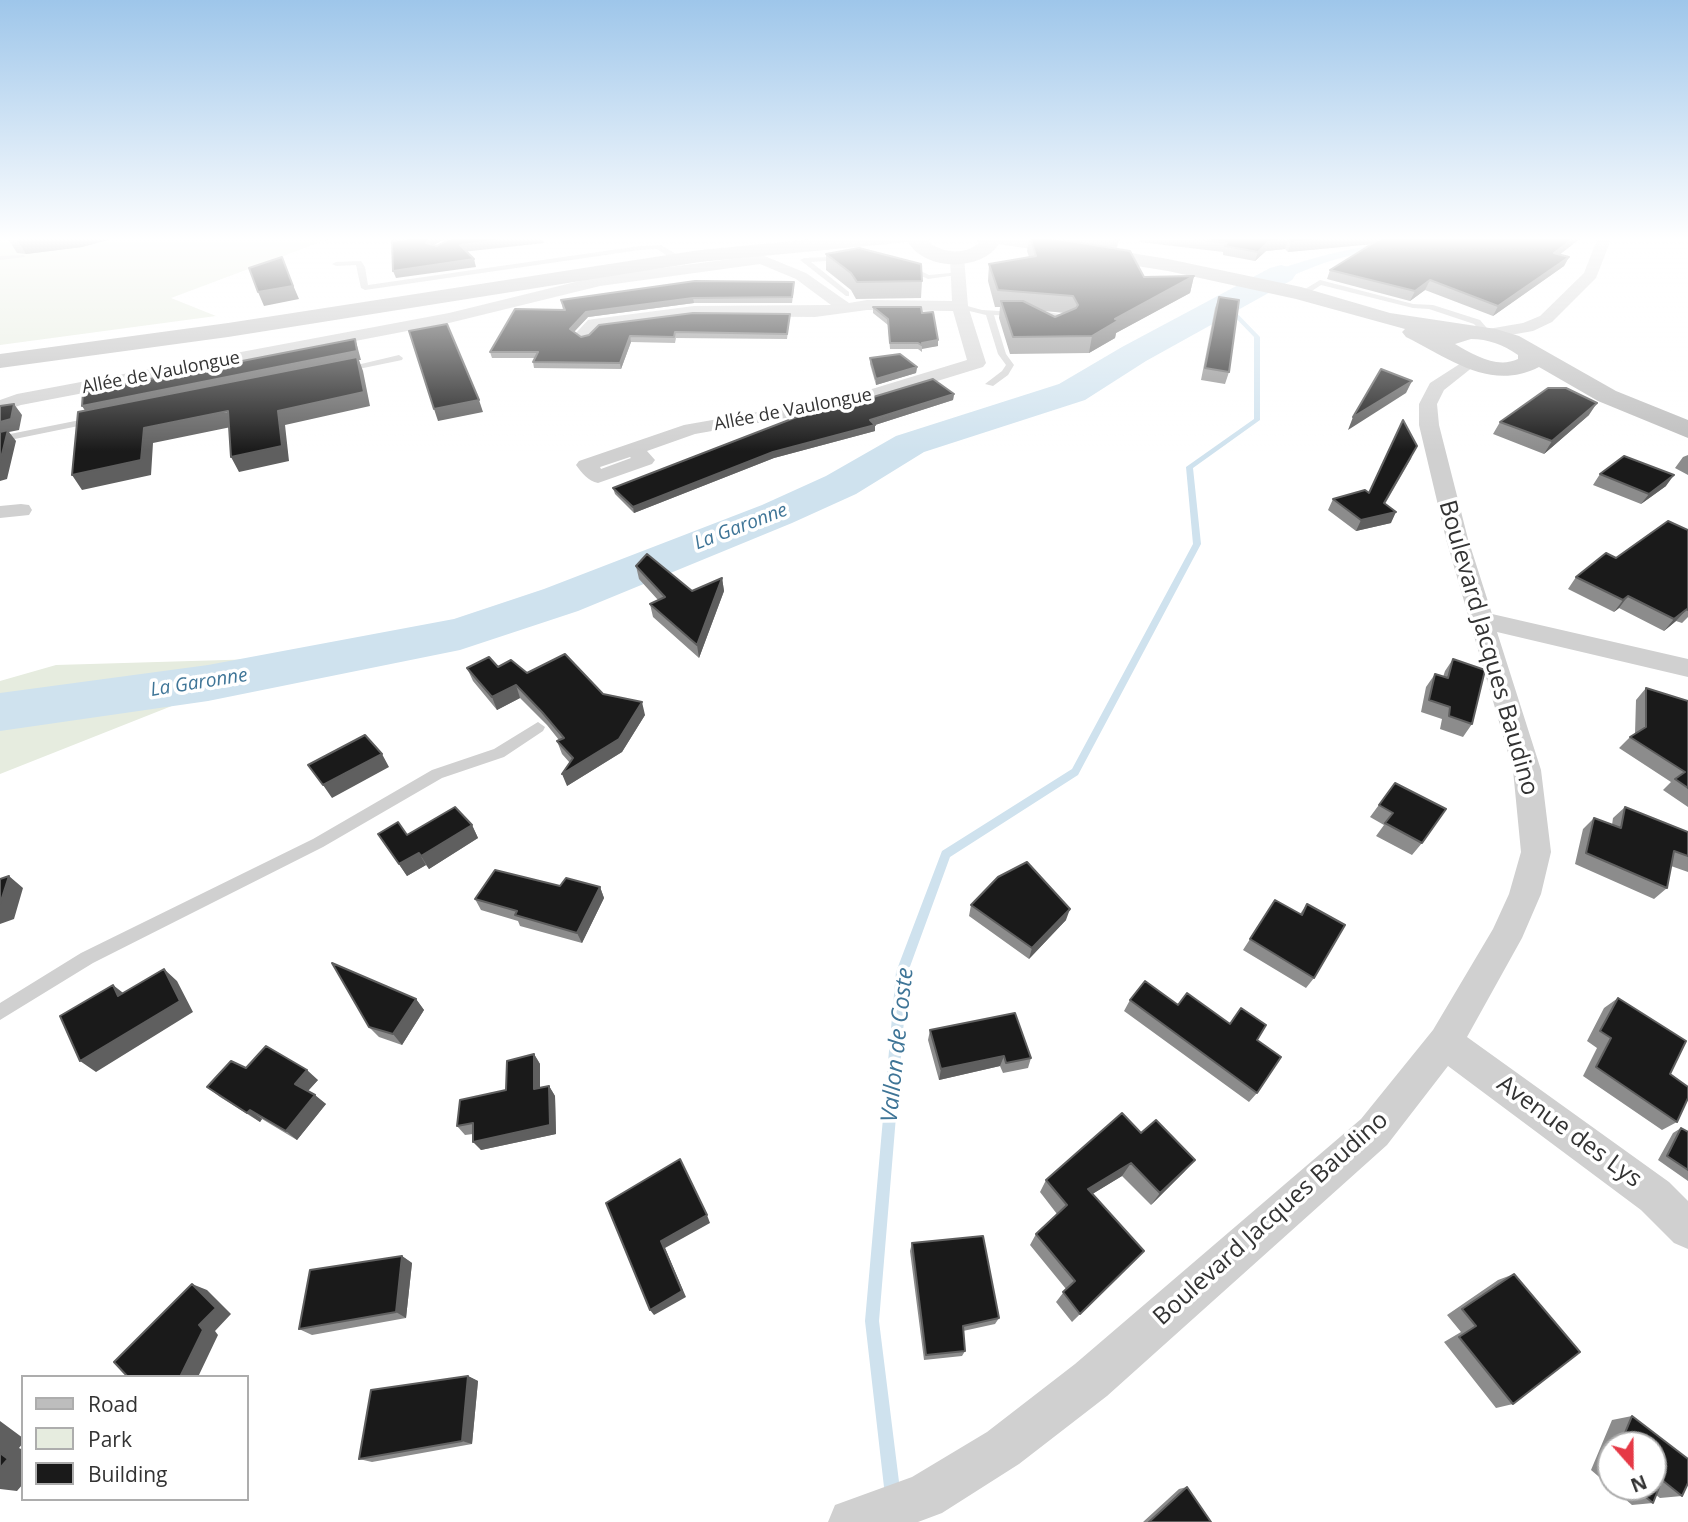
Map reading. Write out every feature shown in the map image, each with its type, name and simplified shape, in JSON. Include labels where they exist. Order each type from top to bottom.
[{"type":"main road","points":[[0,361],[367,308]]},
{"type":"main road","points":[[1348,308],[1468,345],[1506,369],[1607,396]]},
{"type":"main road","points":[[1468,345],[1512,341],[1607,396],[1688,430]]},
{"type":"main road","points":[[1506,369],[1526,366],[1531,362],[1529,352]]},
{"type":"street","name":"Allée de Vaulongue","points":[[0,405],[490,308]]},
{"type":"street","points":[[582,335],[594,324],[694,311],[815,312],[826,308]]},
{"type":"street","name":"Allée de Vaulongue","points":[[633,449],[691,429],[852,401],[976,363],[961,308]]},
{"type":"street","name":"Boulevard Jacques Baudino","points":[[856,1521],[925,1496],[1003,1448],[1123,1353],[1374,1132],[1445,1042],[1506,938],[1525,894],[1535,852],[1534,810],[1527,770],[1440,476],[1429,425],[1428,404],[1436,387],[1468,345],[1527,327],[1546,319],[1557,308]]},
{"type":"street","points":[[1482,620],[1688,667]]},
{"type":"street","name":"Avenue des Lys","points":[[1445,1042],[1655,1196],[1688,1229]]},
{"type":"lane","points":[[970,308],[989,312],[1043,313],[1066,318],[1068,323],[1062,328],[1053,328]]},
{"type":"lane","points":[[1433,308],[1477,322],[1468,345]]},
{"type":"lane","points":[[989,312],[1002,354],[1010,365],[1005,373],[990,384]]},
{"type":"lane","points":[[1023,314],[1042,326]]},
{"type":"lane","points":[[332,372],[399,358]]},
{"type":"lane","points":[[0,439],[106,418]]},
{"type":"lane","points":[[0,1012],[87,958],[318,843],[437,774],[499,753],[538,727]]},
{"type":"green space","points":[[0,308],[196,308],[216,316],[0,345]]},
{"type":"green space","points":[[293,658],[0,774],[0,681],[56,665]]},
{"type":"building","points":[[564,308],[616,308],[586,312],[570,329],[581,337],[589,335],[599,325],[693,313],[790,314],[787,334],[675,332],[674,337],[630,336],[620,363],[533,362],[538,352],[490,352],[515,309],[565,310]]},
{"type":"building","points":[[874,308],[921,308],[922,313],[933,312],[938,340],[922,343],[923,346],[918,343],[890,343],[888,319]]},
{"type":"building","points":[[1003,308],[1037,308],[1055,317],[1076,308],[1135,308],[1092,336],[1013,337]]},
{"type":"building","points":[[1217,308],[1238,308],[1229,372],[1205,368]]},
{"type":"building","points":[[447,324],[479,400],[434,409],[409,331]]},
{"type":"building","points":[[355,339],[357,351],[82,406],[83,392]]},
{"type":"building","points":[[900,354],[917,367],[876,379],[870,358]]},
{"type":"building","points":[[357,357],[364,392],[278,411],[282,446],[231,457],[228,411],[144,428],[141,460],[72,475],[78,412]]},
{"type":"building","points":[[1381,369],[1412,381],[1353,417]]},
{"type":"building","points":[[933,379],[954,394],[870,420],[875,425],[773,452],[633,507],[613,488],[820,408],[860,401]]},
{"type":"building","points":[[1548,388],[1566,388],[1597,403],[1552,441],[1500,422]]},
{"type":"building","points":[[14,404],[11,419],[0,422],[0,406]]},
{"type":"building","points":[[1403,420],[1417,446],[1384,503],[1396,512],[1361,520],[1333,499],[1365,490],[1369,493]]},
{"type":"building","points":[[8,430],[0,462],[0,432]]},
{"type":"building","points":[[1624,456],[1674,475],[1649,494],[1600,474]]},
{"type":"building","points":[[1668,521],[1688,530],[1688,610],[1674,619],[1628,596],[1623,600],[1576,577],[1606,553],[1616,558]]},
{"type":"building","points":[[647,554],[692,591],[722,578],[697,645],[650,604],[665,597],[636,566]]},
{"type":"building","points":[[565,654],[603,694],[642,702],[619,739],[562,774],[573,758],[557,741],[564,738],[542,712],[516,685],[492,697],[467,668],[489,657],[498,667],[511,660],[527,673]]},
{"type":"building","points":[[1453,659],[1485,670],[1472,724],[1449,716],[1450,707],[1429,700],[1435,674],[1448,678]]},
{"type":"building","points":[[1646,688],[1688,701],[1688,788],[1675,779],[1685,772],[1630,737],[1646,727]]},
{"type":"building","points":[[365,735],[382,754],[323,785],[308,765]]},
{"type":"building","points":[[1395,783],[1446,809],[1422,843],[1385,823],[1393,813],[1379,805]]},
{"type":"building","points":[[455,807],[472,825],[421,856],[419,853],[399,864],[378,834],[398,822],[407,835]]},
{"type":"building","points":[[1625,807],[1688,832],[1688,856],[1674,851],[1667,888],[1586,853],[1594,818],[1621,828]]},
{"type":"building","points":[[1027,862],[1070,909],[1032,948],[971,905],[998,877]]},
{"type":"building","points":[[495,870],[560,886],[566,878],[600,887],[577,933],[515,915],[517,911],[475,899]]},
{"type":"building","points":[[9,876],[0,904],[0,879]]},
{"type":"building","points":[[1275,900],[1302,915],[1307,904],[1345,925],[1314,978],[1250,939]]},
{"type":"building","points":[[332,963],[416,999],[393,1034],[369,1027]]},
{"type":"building","points":[[164,969],[180,1001],[80,1061],[60,1016],[113,985],[118,996]]},
{"type":"building","points":[[1145,981],[1178,1005],[1187,993],[1230,1024],[1241,1008],[1266,1025],[1257,1040],[1281,1057],[1257,1093],[1130,1000]]},
{"type":"building","points":[[1618,998],[1686,1041],[1670,1074],[1688,1087],[1688,1098],[1677,1122],[1596,1067],[1611,1038],[1600,1031]]},
{"type":"building","points":[[1015,1013],[1031,1058],[1006,1063],[1004,1056],[941,1069],[930,1030]]},
{"type":"building","points":[[266,1046],[307,1070],[295,1084],[315,1095],[286,1131],[250,1110],[247,1113],[207,1087],[231,1061],[246,1068]]},
{"type":"building","points":[[534,1054],[534,1089],[549,1086],[550,1125],[473,1142],[473,1123],[457,1126],[460,1100],[506,1090],[507,1061]]},
{"type":"building","points":[[1122,1113],[1141,1133],[1156,1120],[1195,1160],[1160,1193],[1131,1163],[1088,1189],[1144,1251],[1080,1314],[1063,1292],[1075,1281],[1036,1234],[1067,1205],[1046,1180]]},
{"type":"building","points":[[1681,1128],[1688,1132],[1688,1170],[1667,1156]]},
{"type":"building","points":[[680,1159],[707,1215],[661,1241],[682,1291],[650,1310],[606,1203]]},
{"type":"building","points":[[983,1236],[999,1318],[963,1326],[965,1351],[926,1355],[912,1243]]},
{"type":"building","points":[[402,1256],[396,1312],[299,1329],[310,1270]]},
{"type":"building","points":[[1514,1274],[1580,1352],[1513,1404],[1459,1337],[1476,1326],[1462,1309]]},
{"type":"building","points":[[192,1284],[216,1308],[199,1325],[203,1330],[181,1375],[126,1375],[114,1362]]},
{"type":"building","points":[[468,1376],[462,1441],[359,1459],[371,1390]]},
{"type":"building","points":[[1632,1416],[1652,1431],[1626,1431]]},
{"type":"building","points":[[1667,1443],[1688,1459],[1688,1483],[1682,1496],[1667,1484]]},
{"type":"building","points":[[0,1453],[8,1459],[0,1468]]},
{"type":"building","points":[[1187,1487],[1211,1522],[1149,1522]]},
{"type":"waterway","name":"La Garonne","points":[[0,712],[208,683],[460,634],[561,600],[777,514],[841,485],[910,444],[1072,392],[1134,354],[1218,308]]},
{"type":"waterway","name":"Vallon de Coste","points":[[896,1522],[872,1321],[902,972],[946,854],[1075,772],[1197,544],[1189,467],[1257,420],[1257,337],[1229,308]]}]
